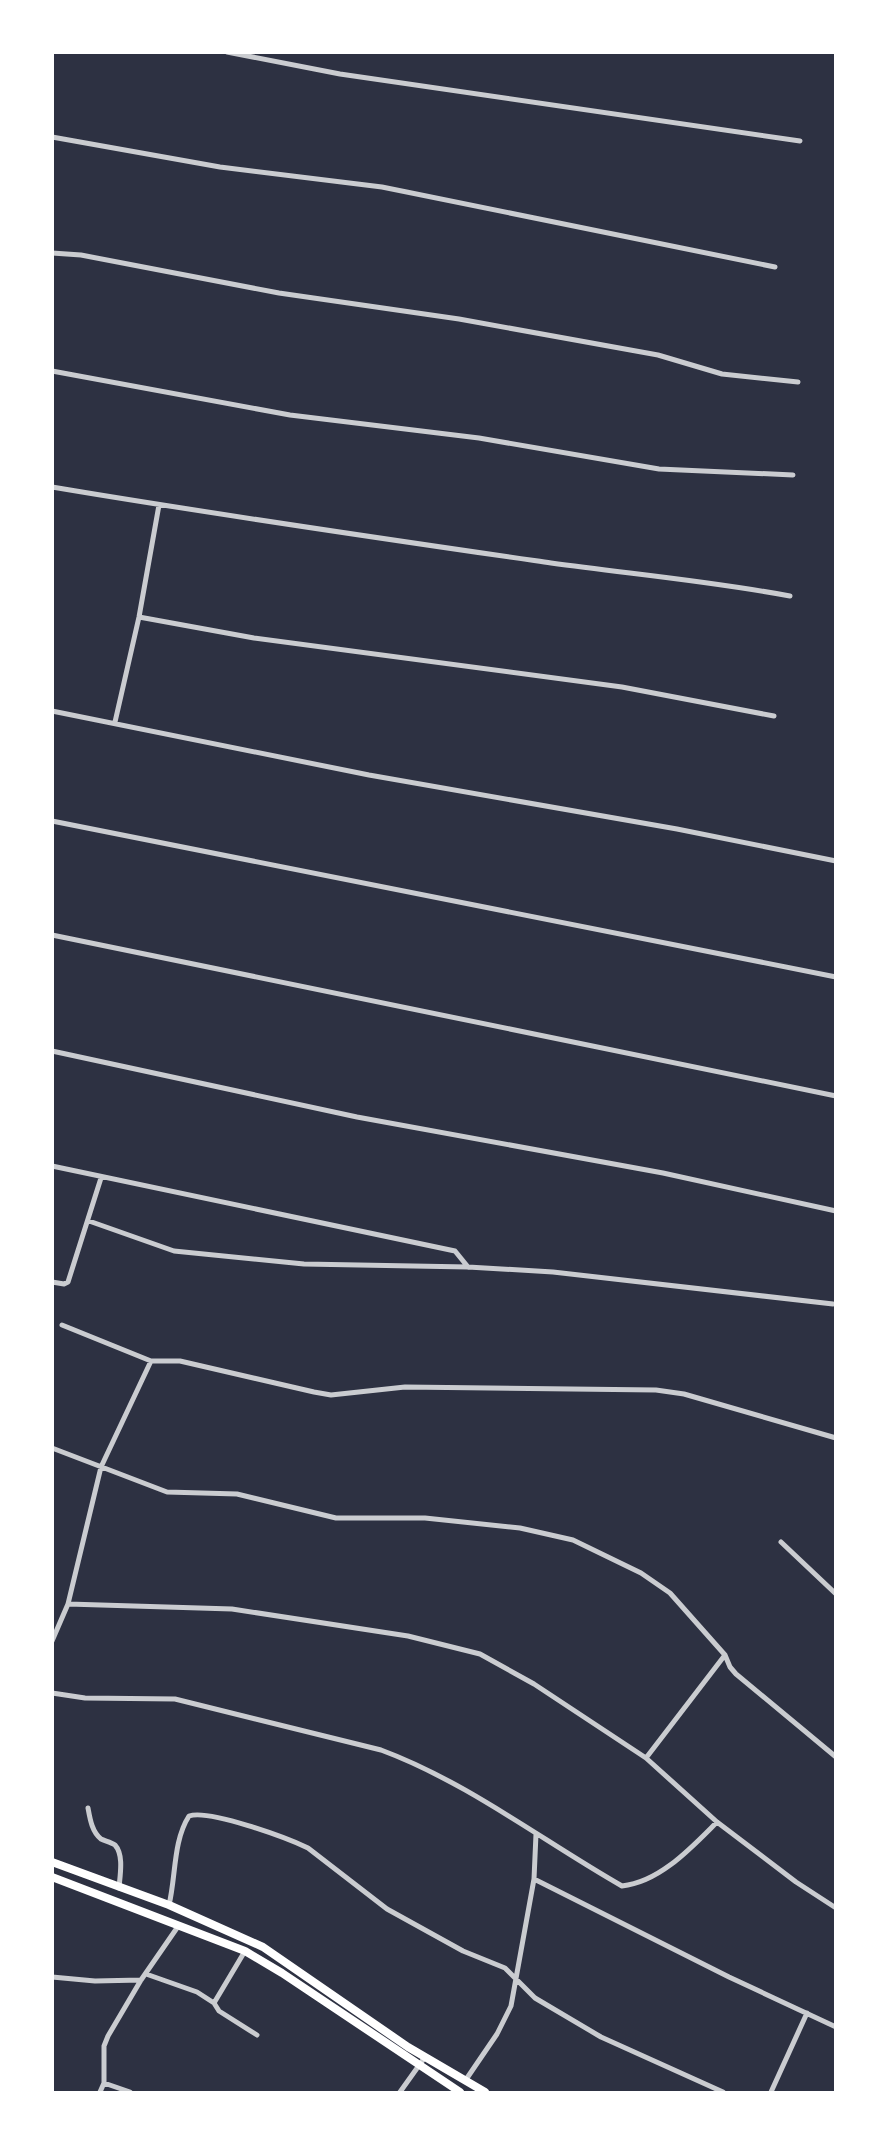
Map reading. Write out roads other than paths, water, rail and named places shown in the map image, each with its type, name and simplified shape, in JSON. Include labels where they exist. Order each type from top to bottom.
[{"type":"main road","points":[[52,1862],[169,1905],[263,1947],[425,2057],[485,2092]]},
{"type":"main road","points":[[52,1876],[245,1951],[282,1973],[460,2092]]},
{"type":"street","points":[[227,52],[340,74],[800,141]]},
{"type":"street","points":[[52,137],[220,167],[382,187],[775,267]]},
{"type":"street","points":[[52,253],[81,255],[279,293],[459,320],[658,355],[722,374],[798,382]]},
{"type":"street","points":[[52,371],[291,415],[479,438],[658,469],[793,475]]},
{"type":"street","points":[[52,487],[239,519],[640,575],[707,581],[790,596]]},
{"type":"street","points":[[115,722],[139,617],[159,505]]},
{"type":"street","points":[[139,617],[254,638],[622,687],[774,716]]},
{"type":"street","points":[[52,711],[369,775],[669,827],[836,861]]},
{"type":"street","points":[[52,821],[836,977]]},
{"type":"street","points":[[52,935],[836,1096]]},
{"type":"street","points":[[52,1051],[357,1117],[663,1173],[836,1210]]},
{"type":"street","points":[[52,1167],[455,1251],[468,1267]]},
{"type":"street","points":[[52,1282],[64,1284],[68,1282],[101,1178]]},
{"type":"street","points":[[89,1221],[174,1251],[304,1264],[468,1267],[553,1272],[833,1304]]},
{"type":"street","points":[[62,1324],[151,1361],[180,1361],[332,1395],[405,1387],[666,1391],[684,1394],[836,1438]]},
{"type":"street","points":[[52,1641],[68,1604],[101,1467],[151,1361]]},
{"type":"street","points":[[52,1448],[167,1492],[237,1494],[336,1518],[425,1518],[520,1528],[573,1540],[641,1574],[670,1593],[725,1654],[730,1667],[745,1682],[836,1757]]},
{"type":"street","points":[[781,1542],[836,1594]]},
{"type":"street","points":[[68,1604],[232,1609],[408,1636],[480,1654],[534,1684],[646,1758],[717,1822],[796,1882],[836,1908]]},
{"type":"street","points":[[646,1758],[725,1654]]},
{"type":"street","points":[[52,1693],[85,1698],[175,1699],[248,1715],[316,1735],[358,1743],[406,1759],[622,1886],[639,1883],[677,1860],[717,1822]]},
{"type":"street","points":[[88,1808],[96,1834],[115,1845],[118,1852],[121,1863],[118,1888]]},
{"type":"street","points":[[169,1905],[175,1878],[176,1853],[183,1825],[189,1816],[206,1814],[293,1841],[308,1848],[387,1909],[464,1952],[504,1968],[535,1998],[601,2037],[723,2092]]},
{"type":"street","points":[[465,2081],[505,2020],[511,2006],[534,1879],[536,1834]]},
{"type":"street","points":[[534,1879],[729,1977],[836,2027]]},
{"type":"street","points":[[100,2092],[104,2083],[104,2046],[108,2036],[141,1980],[179,1925]]},
{"type":"street","points":[[214,2003],[245,1951]]},
{"type":"street","points":[[146,1974],[197,1992],[214,2003],[219,2011],[257,2035]]},
{"type":"street","points":[[52,1977],[95,1981],[141,1980]]},
{"type":"street","points":[[771,2092],[807,2013]]},
{"type":"street","points":[[400,2092],[425,2057]]},
{"type":"street","points":[[104,2083],[130,2092]]},
{"type":"waterway","points":[[836,312],[836,368]]}]
